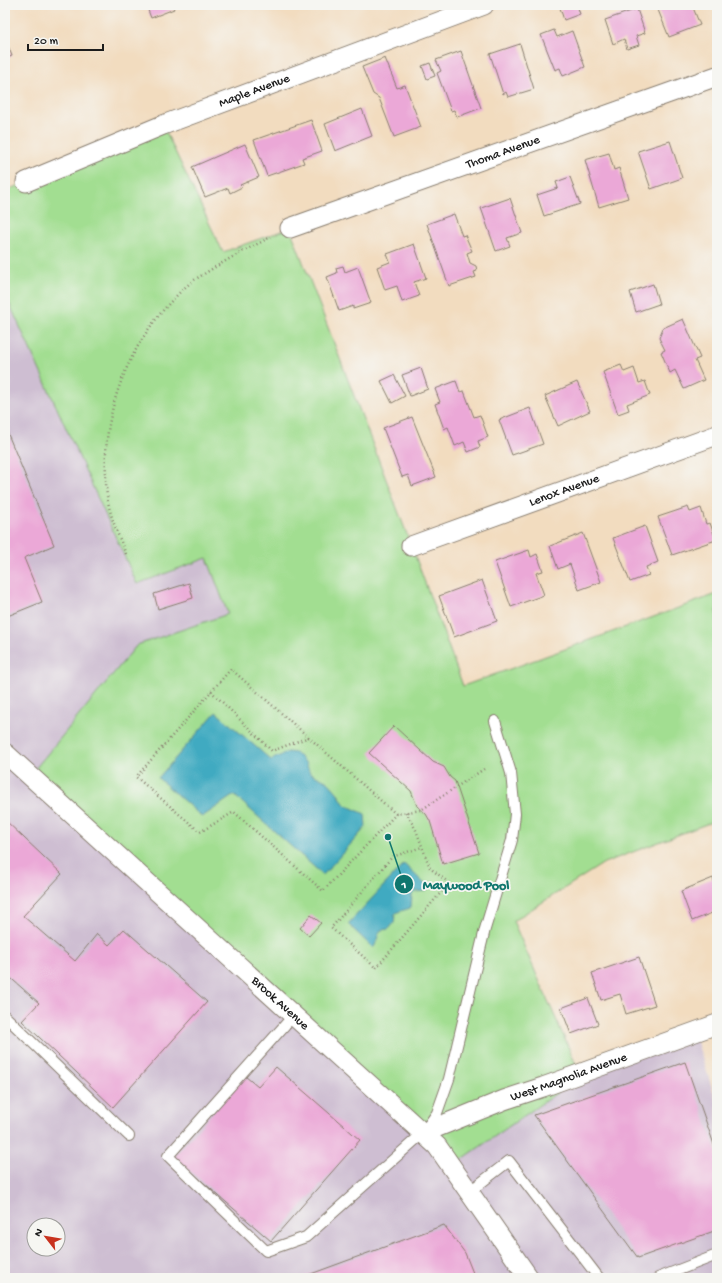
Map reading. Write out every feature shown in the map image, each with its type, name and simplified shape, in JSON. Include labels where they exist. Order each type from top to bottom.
[{"type":"street","name":"Maple Avenue","points":[[26,182],[163,126],[484,5]]},
{"type":"street","name":"Thoma Avenue","points":[[290,228],[717,76]]},
{"type":"street","name":"Lenox Avenue","points":[[411,546],[717,435]]},
{"type":"street","name":"Brook Avenue","points":[[5,753],[437,1146],[529,1278]]},
{"type":"street","name":"West Magnolia Avenue","points":[[423,1133],[504,1100],[544,1088],[717,1024]]},
{"type":"lane","points":[[293,1016],[168,1156],[266,1251],[306,1237],[423,1133],[437,1113],[449,1079],[484,929],[512,840],[515,814],[511,773],[495,721]]},
{"type":"lane","points":[[5,1016],[129,1136]]},
{"type":"lane","points":[[469,1192],[509,1161],[599,1278]]},
{"type":"lane","points":[[658,1278],[717,1255]]},
{"type":"path","points":[[126,554],[114,524],[107,496],[105,457],[109,420],[120,384],[135,350],[160,314],[190,283],[229,258],[290,228]]},
{"type":"path","points":[[396,814],[231,669],[136,777],[200,832],[234,812],[323,891],[396,814],[421,810],[484,769]]},
{"type":"path","points":[[211,692],[272,751],[309,737]]},
{"type":"path","points":[[406,812],[416,830],[430,868],[449,883],[376,968],[331,928],[392,857],[422,847]]},
{"type":"shaded area","points":[[5,294],[137,584],[207,558],[228,615],[137,645],[581,1076],[694,1033],[717,1103],[717,1278],[5,1278]]},
{"type":"green space","points":[[163,126],[223,252],[290,228],[413,550],[463,686],[717,594],[717,820],[604,863],[513,921],[581,1076],[451,1167],[30,775],[137,645],[228,614],[207,558],[137,584],[5,294],[5,191]]},
{"type":"water","points":[[216,712],[271,760],[288,752],[296,753],[306,763],[310,773],[328,782],[337,792],[345,805],[365,814],[366,827],[323,875],[234,795],[202,817],[158,778]]},
{"type":"water","points":[[404,864],[429,888],[425,891],[415,892],[412,895],[411,907],[395,914],[394,923],[389,929],[381,930],[373,948],[348,924]]},
{"type":"building","points":[[146,5],[172,5],[174,9],[151,18]]},
{"type":"building","points":[[559,5],[577,5],[580,14],[564,20]]},
{"type":"building","points":[[656,5],[692,5],[700,25],[669,37]]},
{"type":"building","points":[[637,9],[645,33],[636,36],[639,45],[627,49],[624,39],[613,44],[605,20]]},
{"type":"building","points":[[554,30],[557,37],[572,31],[585,67],[563,76],[560,68],[555,70],[541,35]]},
{"type":"building","points":[[5,38],[12,56],[5,59]]},
{"type":"building","points":[[520,44],[534,89],[508,97],[506,92],[503,94],[490,54]]},
{"type":"building","points":[[461,51],[481,108],[457,117],[454,110],[451,111],[437,73],[441,71],[436,60]]},
{"type":"building","points":[[385,58],[397,88],[405,85],[421,127],[394,137],[379,98],[373,94],[362,67]]},
{"type":"building","points":[[430,63],[435,76],[427,79],[422,66]]},
{"type":"building","points":[[362,109],[372,136],[335,151],[325,124]]},
{"type":"building","points":[[311,120],[322,151],[302,158],[304,163],[267,176],[254,140]]},
{"type":"building","points":[[670,141],[682,178],[651,189],[638,151]]},
{"type":"building","points":[[245,144],[259,177],[240,185],[242,187],[230,193],[228,188],[205,197],[192,167]]},
{"type":"building","points":[[609,153],[614,170],[619,168],[628,198],[599,207],[585,160]]},
{"type":"building","points":[[570,177],[580,204],[544,216],[537,195],[558,188],[556,182]]},
{"type":"building","points":[[510,198],[522,233],[507,238],[510,246],[496,251],[481,208]]},
{"type":"building","points":[[454,214],[462,236],[465,235],[472,251],[467,253],[470,263],[476,266],[477,271],[474,272],[476,277],[449,286],[427,224]]},
{"type":"building","points":[[414,244],[426,278],[414,282],[419,296],[402,302],[397,286],[385,290],[377,267],[390,262],[387,254]]},
{"type":"building","points":[[343,266],[345,272],[358,267],[371,303],[353,309],[353,306],[339,311],[327,277],[337,273],[336,268]]},
{"type":"building","points":[[653,284],[659,304],[636,312],[630,292]]},
{"type":"building","points":[[683,319],[700,358],[695,360],[704,380],[684,389],[675,370],[670,373],[661,352],[665,350],[659,338],[663,328]]},
{"type":"building","points":[[621,365],[624,372],[634,368],[639,383],[645,381],[650,395],[627,404],[629,410],[618,414],[603,372]]},
{"type":"building","points":[[421,368],[428,389],[410,396],[402,375]]},
{"type":"building","points":[[394,375],[405,396],[392,403],[381,381]]},
{"type":"building","points":[[456,381],[460,392],[464,391],[474,417],[480,415],[488,437],[478,441],[480,447],[468,452],[464,442],[455,446],[448,427],[444,429],[435,404],[440,402],[435,389]]},
{"type":"building","points":[[577,382],[590,411],[558,426],[545,396]]},
{"type":"building","points":[[530,408],[543,444],[512,455],[499,420]]},
{"type":"building","points":[[412,417],[436,477],[412,486],[408,475],[402,477],[383,428]]},
{"type":"building","points":[[5,427],[54,545],[24,558],[42,602],[5,617]]},
{"type":"building","points":[[688,507],[690,512],[701,508],[706,524],[710,523],[716,540],[672,555],[658,517]]},
{"type":"building","points":[[645,526],[658,562],[646,567],[649,575],[630,582],[613,538]]},
{"type":"building","points":[[583,533],[601,582],[579,590],[570,564],[558,569],[550,546]]},
{"type":"building","points":[[529,550],[531,557],[537,554],[543,571],[536,573],[544,595],[511,607],[495,562]]},
{"type":"building","points":[[482,580],[497,621],[454,637],[439,596]]},
{"type":"building","points":[[189,583],[193,598],[158,609],[154,594]]},
{"type":"building","points":[[394,726],[433,762],[444,767],[450,777],[455,781],[479,853],[443,864],[430,821],[426,814],[417,806],[411,791],[369,753]]},
{"type":"building","points":[[5,820],[62,874],[23,916],[75,961],[97,934],[109,945],[124,929],[207,1002],[113,1107],[22,1021],[39,1003],[5,973]]},
{"type":"building","points":[[713,878],[717,889],[717,911],[692,921],[681,891]]},
{"type":"building","points":[[311,915],[321,923],[309,936],[300,928]]},
{"type":"building","points":[[639,957],[655,1005],[626,1014],[620,994],[601,1000],[592,973]]},
{"type":"building","points":[[588,998],[598,1024],[571,1034],[561,1008]]},
{"type":"building","points":[[685,1062],[717,1153],[717,1230],[638,1258],[534,1115]]},
{"type":"building","points":[[276,1067],[360,1140],[271,1241],[174,1157],[245,1076],[258,1087]]},
{"type":"building","points":[[444,1225],[465,1253],[475,1278],[300,1278]]},
{"type":"place","name":"Maywood Pool","points":[[388,837]]}]
